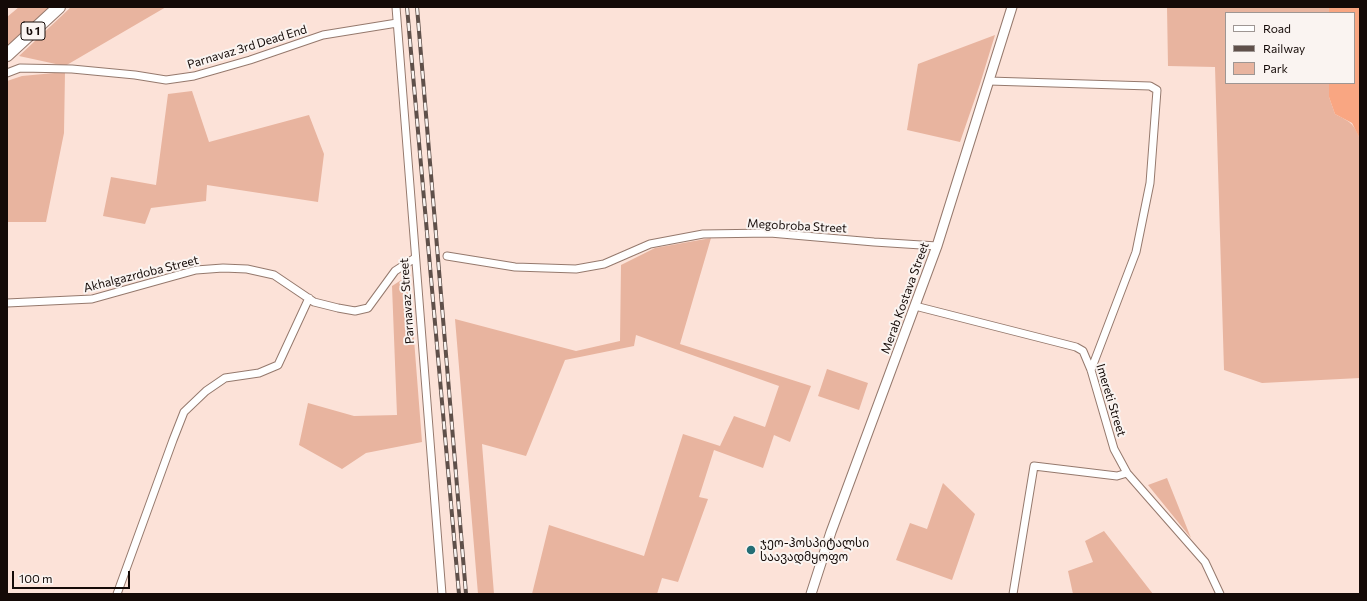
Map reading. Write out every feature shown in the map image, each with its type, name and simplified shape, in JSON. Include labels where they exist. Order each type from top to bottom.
[{"type":"highway","name":"ს 1","points":[[7,55],[59,7]]},
{"type":"main road","name":"Merab Kostava Street","points":[[811,594],[831,532],[937,246],[1012,7]]},
{"type":"street","name":"Parnavaz Street","points":[[396,7],[442,594]]},
{"type":"street","name":"Parnavaz 3rd Dead End","points":[[7,73],[20,68],[72,68],[166,80],[194,76],[250,60],[323,35],[397,23]]},
{"type":"street","points":[[989,81],[1150,86],[1157,90],[1150,183],[1136,252],[1091,370]]},
{"type":"street","name":"Megobroba Street","points":[[447,256],[515,267],[576,269],[604,264],[650,244],[703,234],[770,233],[937,246]]},
{"type":"street","name":"Akhalgazrdoba Street","points":[[7,303],[92,299],[196,270],[223,268],[247,270],[274,275],[314,302],[355,311],[368,308],[395,271],[415,258]]},
{"type":"street","points":[[117,594],[184,412],[206,391],[225,378],[259,373],[278,365],[309,298]]},
{"type":"street","name":"Imereti Street","points":[[915,306],[1076,347],[1083,351],[1091,370],[1114,449],[1127,473],[1206,562],[1220,594]]},
{"type":"street","points":[[1014,594],[1034,466],[1117,476],[1127,473]]},
{"type":"green space","points":[[19,7],[51,7],[7,48],[7,17]]},
{"type":"green space","points":[[71,7],[166,7],[65,66],[19,56]]},
{"type":"green space","points":[[1167,7],[1329,7],[1329,12],[1225,12],[1225,84],[1329,84],[1329,97],[1335,114],[1350,123],[1358,133],[1360,139],[1360,378],[1262,383],[1224,370],[1215,67],[1168,66]]},
{"type":"green space","points":[[995,35],[960,142],[907,130],[918,64]]},
{"type":"green space","points":[[65,72],[64,133],[46,222],[7,222],[7,81],[22,76]]},
{"type":"green space","points":[[192,91],[209,142],[309,115],[324,154],[318,202],[207,185],[206,201],[151,208],[145,224],[103,216],[111,177],[156,185],[168,94]]},
{"type":"green space","points":[[711,238],[680,344],[811,386],[790,442],[774,435],[763,468],[714,450],[699,497],[708,499],[678,582],[662,578],[657,594],[532,594],[549,525],[644,556],[683,434],[720,446],[734,416],[765,427],[779,386],[636,335],[634,346],[565,360],[526,456],[482,444],[494,594],[478,594],[455,319],[576,351],[620,341],[621,265],[655,248]]},
{"type":"green space","points":[[409,275],[422,442],[366,453],[342,469],[299,445],[308,403],[354,416],[397,415],[392,286]]},
{"type":"green space","points":[[827,369],[868,383],[859,410],[818,396]]},
{"type":"green space","points":[[1167,478],[1191,538],[1148,485]]},
{"type":"green space","points":[[943,483],[975,514],[952,580],[896,560],[910,523],[927,529]]},
{"type":"green space","points":[[1104,531],[1153,594],[1073,594],[1068,571],[1093,562],[1085,541]]},
{"type":"shaded area","points":[[1329,7],[1360,7],[1360,139],[1352,123],[1335,114],[1329,97],[1329,84],[1355,84],[1355,12],[1329,12]]},
{"type":"railway","points":[[407,7],[459,594]]},
{"type":"railway","points":[[417,7],[466,594]]},
{"type":"place","name":"ჯეო-ჰოსპიტალსი საავადმყოფო","points":[[751,550]]}]
